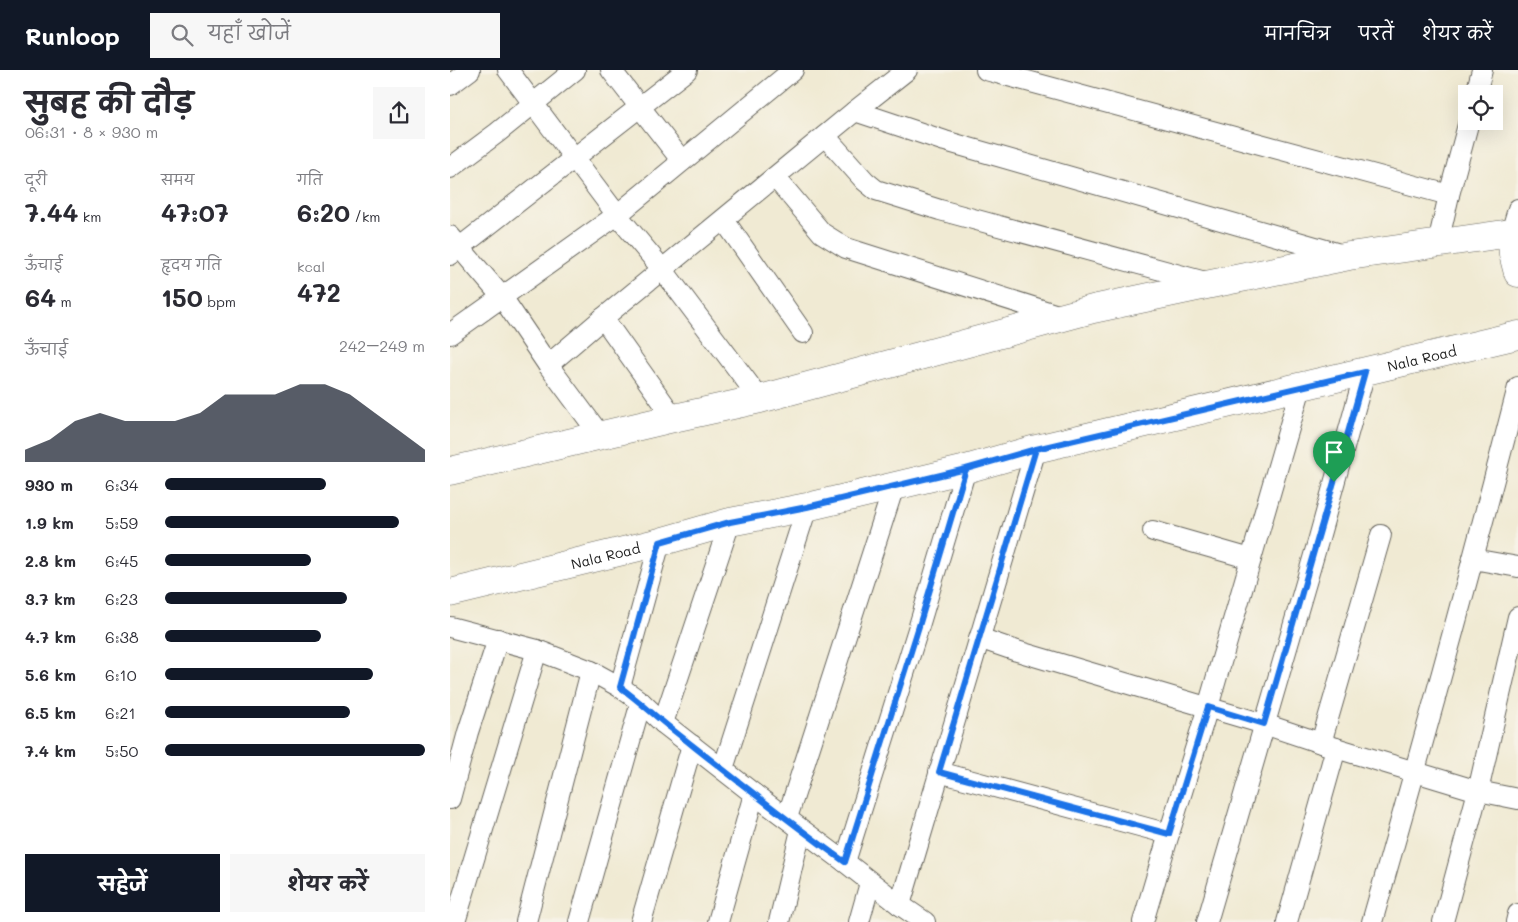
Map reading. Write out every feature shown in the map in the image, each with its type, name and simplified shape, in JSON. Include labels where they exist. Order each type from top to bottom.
[{"type":"street","points":[[450,85],[470,70]]},
{"type":"street","points":[[508,70],[617,215],[663,270],[760,399]]},
{"type":"street","points":[[450,168],[575,70]]},
{"type":"street","points":[[610,70],[682,161]]},
{"type":"street","points":[[600,436],[548,365],[502,297],[453,246],[574,158],[687,70]]},
{"type":"street","points":[[450,334],[617,215],[793,70]]},
{"type":"street","points":[[548,365],[907,70]]},
{"type":"street","points":[[986,70],[1449,195]]},
{"type":"street","points":[[1478,85],[1482,70]]},
{"type":"street","points":[[855,111],[944,141],[1349,256]]},
{"type":"street","points":[[1438,243],[1467,130]]},
{"type":"street","points":[[825,136],[865,181],[876,190],[940,210],[1211,284]]},
{"type":"street","points":[[775,177],[822,233],[846,248],[1064,317]]},
{"type":"street","points":[[724,220],[803,333]]},
{"type":"street","points":[[450,471],[760,399],[1093,309],[1349,256],[1438,243],[1516,240]]},
{"type":"street","points":[[603,318],[674,418]]},
{"type":"street","name":"Nala Road","points":[[450,592],[660,542],[730,522],[807,507],[966,469],[1036,449],[1518,335]]},
{"type":"street","points":[[1207,922],[1319,538],[1365,372]]},
{"type":"street","points":[[1143,922],[1301,387]]},
{"type":"street","points":[[1372,922],[1416,771],[1518,387]]},
{"type":"street","points":[[900,905],[1036,449]]},
{"type":"street","points":[[845,862],[966,469]]},
{"type":"street","points":[[779,922],[794,824],[894,486]]},
{"type":"street","points":[[724,769],[807,507]]},
{"type":"street","points":[[663,722],[730,522]]},
{"type":"street","points":[[1153,530],[1251,559]]},
{"type":"street","points":[[1287,922],[1381,535]]},
{"type":"street","points":[[620,687],[660,542]]},
{"type":"street","points":[[1473,559],[1518,567]]},
{"type":"street","points":[[1444,922],[1478,791],[1518,618]]},
{"type":"street","points":[[450,627],[537,650],[591,671],[620,687],[754,794],[921,921]]},
{"type":"street","points":[[980,638],[1017,651],[1264,724],[1329,746],[1478,791],[1518,799]]},
{"type":"street","points":[[450,800],[468,732],[498,639]]},
{"type":"street","points":[[455,912],[537,650]]},
{"type":"street","points":[[526,922],[591,671]]},
{"type":"street","points":[[578,922],[641,702]]},
{"type":"street","points":[[641,922],[692,745]]},
{"type":"street","points":[[939,772],[1169,834]]},
{"type":"street","points":[[718,922],[754,794]]},
{"type":"street","points":[[859,922],[870,883]]},
{"type":"street","points":[[1516,922],[1518,914]]},
{"type":"route","points":[[1334,482],[1264,724],[1208,707],[1169,834],[939,772],[1036,449],[966,469],[845,862],[754,794],[620,687],[660,542],[730,522],[807,507],[966,469],[1036,449],[1365,372],[1334,482]]}]
